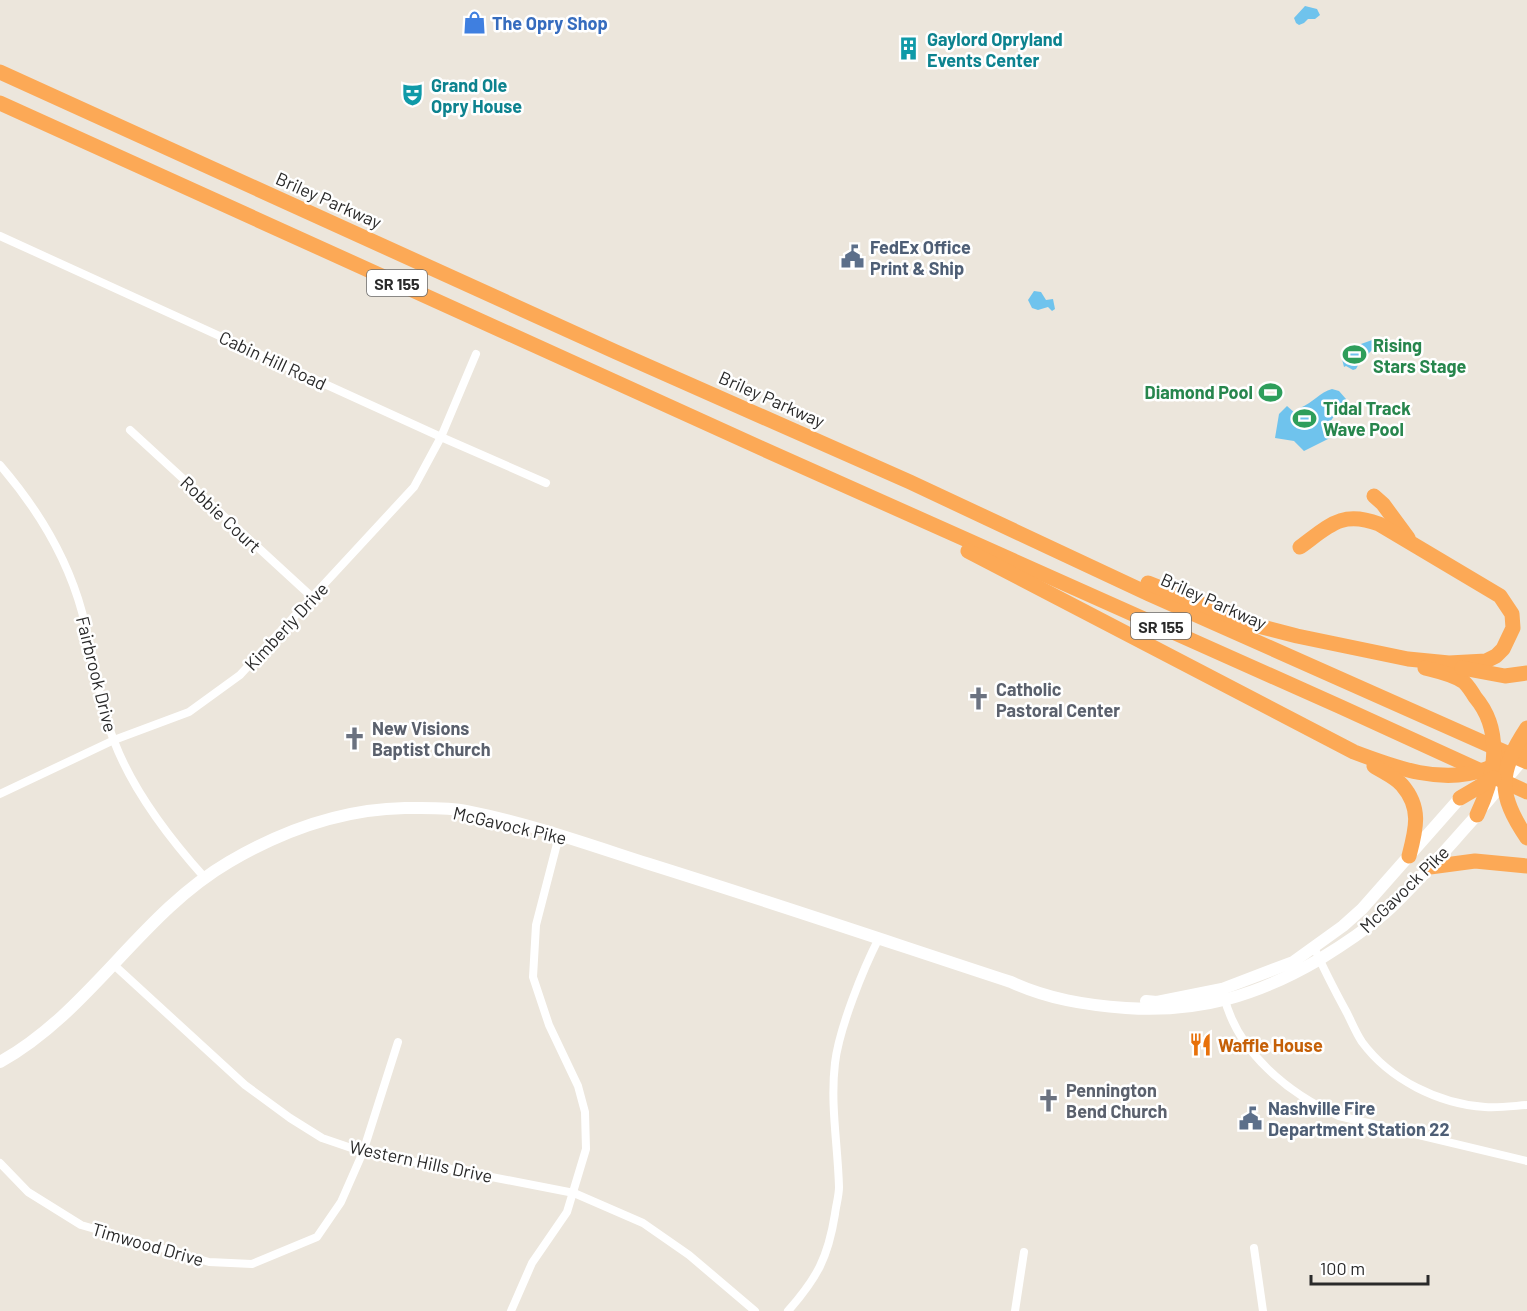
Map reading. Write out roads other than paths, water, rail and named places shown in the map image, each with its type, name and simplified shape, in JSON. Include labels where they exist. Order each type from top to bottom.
[{"type":"highway","name":"Briley Parkway","points":[[0,72],[616,352],[998,522],[1149,594],[1500,773]]},
{"type":"highway","name":"SR 155","points":[[0,103],[1527,792]]},
{"type":"highway","points":[[794,463],[1019,576],[1354,753],[1401,783],[1410,798],[1417,820],[1408,856]]},
{"type":"highway","points":[[1374,496],[1383,504],[1414,545]]},
{"type":"highway","points":[[998,522],[1254,625],[1297,636],[1408,659],[1449,663],[1486,661],[1496,656],[1509,639],[1513,628],[1512,614],[1500,596],[1379,524],[1367,519],[1355,518],[1332,523],[1300,547]]},
{"type":"highway","points":[[1408,659],[1425,668],[1450,675],[1464,683],[1483,706],[1492,732],[1508,802],[1514,819],[1527,838]]},
{"type":"highway","points":[[1449,663],[1466,669],[1505,676],[1527,673]]},
{"type":"highway","points":[[1477,815],[1523,736]]},
{"type":"highway","points":[[1354,753],[1392,767],[1414,772],[1451,775],[1500,773]]},
{"type":"highway","points":[[1460,798],[1500,773]]},
{"type":"highway","points":[[1430,867],[1475,861],[1527,866]]},
{"type":"main road","name":"McGavock Pike","points":[[1223,995],[1293,962],[1343,926],[1362,909],[1460,798]]},
{"type":"main road","name":"McGavock Pike","points":[[0,1062],[50,1027],[114,965],[157,919],[205,878],[253,848],[290,832],[331,819],[374,811],[409,808],[465,810],[559,836],[796,910],[1011,982],[1109,999],[1157,1002],[1262,989],[1319,959],[1349,941],[1384,914],[1477,815]]},
{"type":"street","name":"Cabin Hill Road","points":[[0,236],[546,483]]},
{"type":"street","name":"Kimberly Drive","points":[[0,794],[114,740],[189,712],[240,675],[414,487],[441,437],[476,354]]},
{"type":"street","name":"Robbie Court","points":[[130,430],[312,597]]},
{"type":"street","name":"Fairbrook Drive","points":[[0,465],[40,517],[68,569],[82,612],[98,687],[114,740],[151,807],[205,878]]},
{"type":"street","points":[[511,1311],[532,1263],[567,1212],[586,1149],[585,1112],[578,1086],[549,1025],[533,977],[536,925],[559,836]]},
{"type":"street","points":[[788,1311],[808,1288],[825,1259],[839,1189],[833,1102],[835,1062],[856,994],[870,955],[879,938]]},
{"type":"street","points":[[1314,947],[1324,972],[1361,1040],[1388,1069],[1407,1082],[1443,1099],[1486,1107],[1527,1105]]},
{"type":"street","name":"Western Hills Drive","points":[[114,965],[254,1092],[322,1138],[363,1152],[574,1193],[643,1223],[689,1255],[755,1311]]},
{"type":"street","points":[[1223,995],[1236,1029],[1256,1056],[1312,1104],[1340,1116],[1527,1161]]},
{"type":"street","name":"Timwood Drive","points":[[0,1163],[28,1192],[81,1225],[209,1262],[252,1264],[317,1237],[341,1202],[363,1152],[398,1042]]},
{"type":"street","points":[[1254,1248],[1263,1311]]},
{"type":"street","points":[[1015,1311],[1024,1252]]},
{"type":"water","points":[[1305,6],[1317,9],[1320,15],[1299,25],[1294,18]]},
{"type":"water","points":[[1034,291],[1041,292],[1046,300],[1053,299],[1055,309],[1052,311],[1048,307],[1038,310],[1032,308],[1028,300]]},
{"type":"water","name":"Rising Stars Stage","points":[[1375,339],[1376,346],[1365,357],[1363,356],[1356,369],[1344,367],[1342,359],[1344,350]]},
{"type":"water","name":"Tidal Track Wave Pool","points":[[1332,389],[1339,391],[1346,399],[1330,422],[1330,438],[1304,451],[1294,441],[1275,438],[1279,414],[1287,406],[1296,414],[1300,414],[1300,408]]},
{"type":"place","name":"The Opry Shop","points":[[474,23]]},
{"type":"place","name":"Gaylord Opryland Events Center","points":[[909,49]]},
{"type":"place","name":"Grand Ole Opry House","points":[[413,95]]},
{"type":"place","name":"FedEx Office Print & Ship","points":[[852,257]]},
{"type":"place","name":"Rising Stars Stage","points":[[1355,355]]},
{"type":"place","name":"Diamond Pool","points":[[1271,392]]},
{"type":"place","name":"Tidal Track Wave Pool","points":[[1305,418]]},
{"type":"place","name":"Catholic Pastoral Center","points":[[978,699]]},
{"type":"place","name":"New Visions Baptist Church","points":[[354,738]]},
{"type":"place","name":"Waffle House","points":[[1200,1045]]},
{"type":"place","name":"Pennington Bend Church","points":[[1048,1100]]},
{"type":"place","name":"Nashville Fire Department Station 22","points":[[1250,1118]]}]
